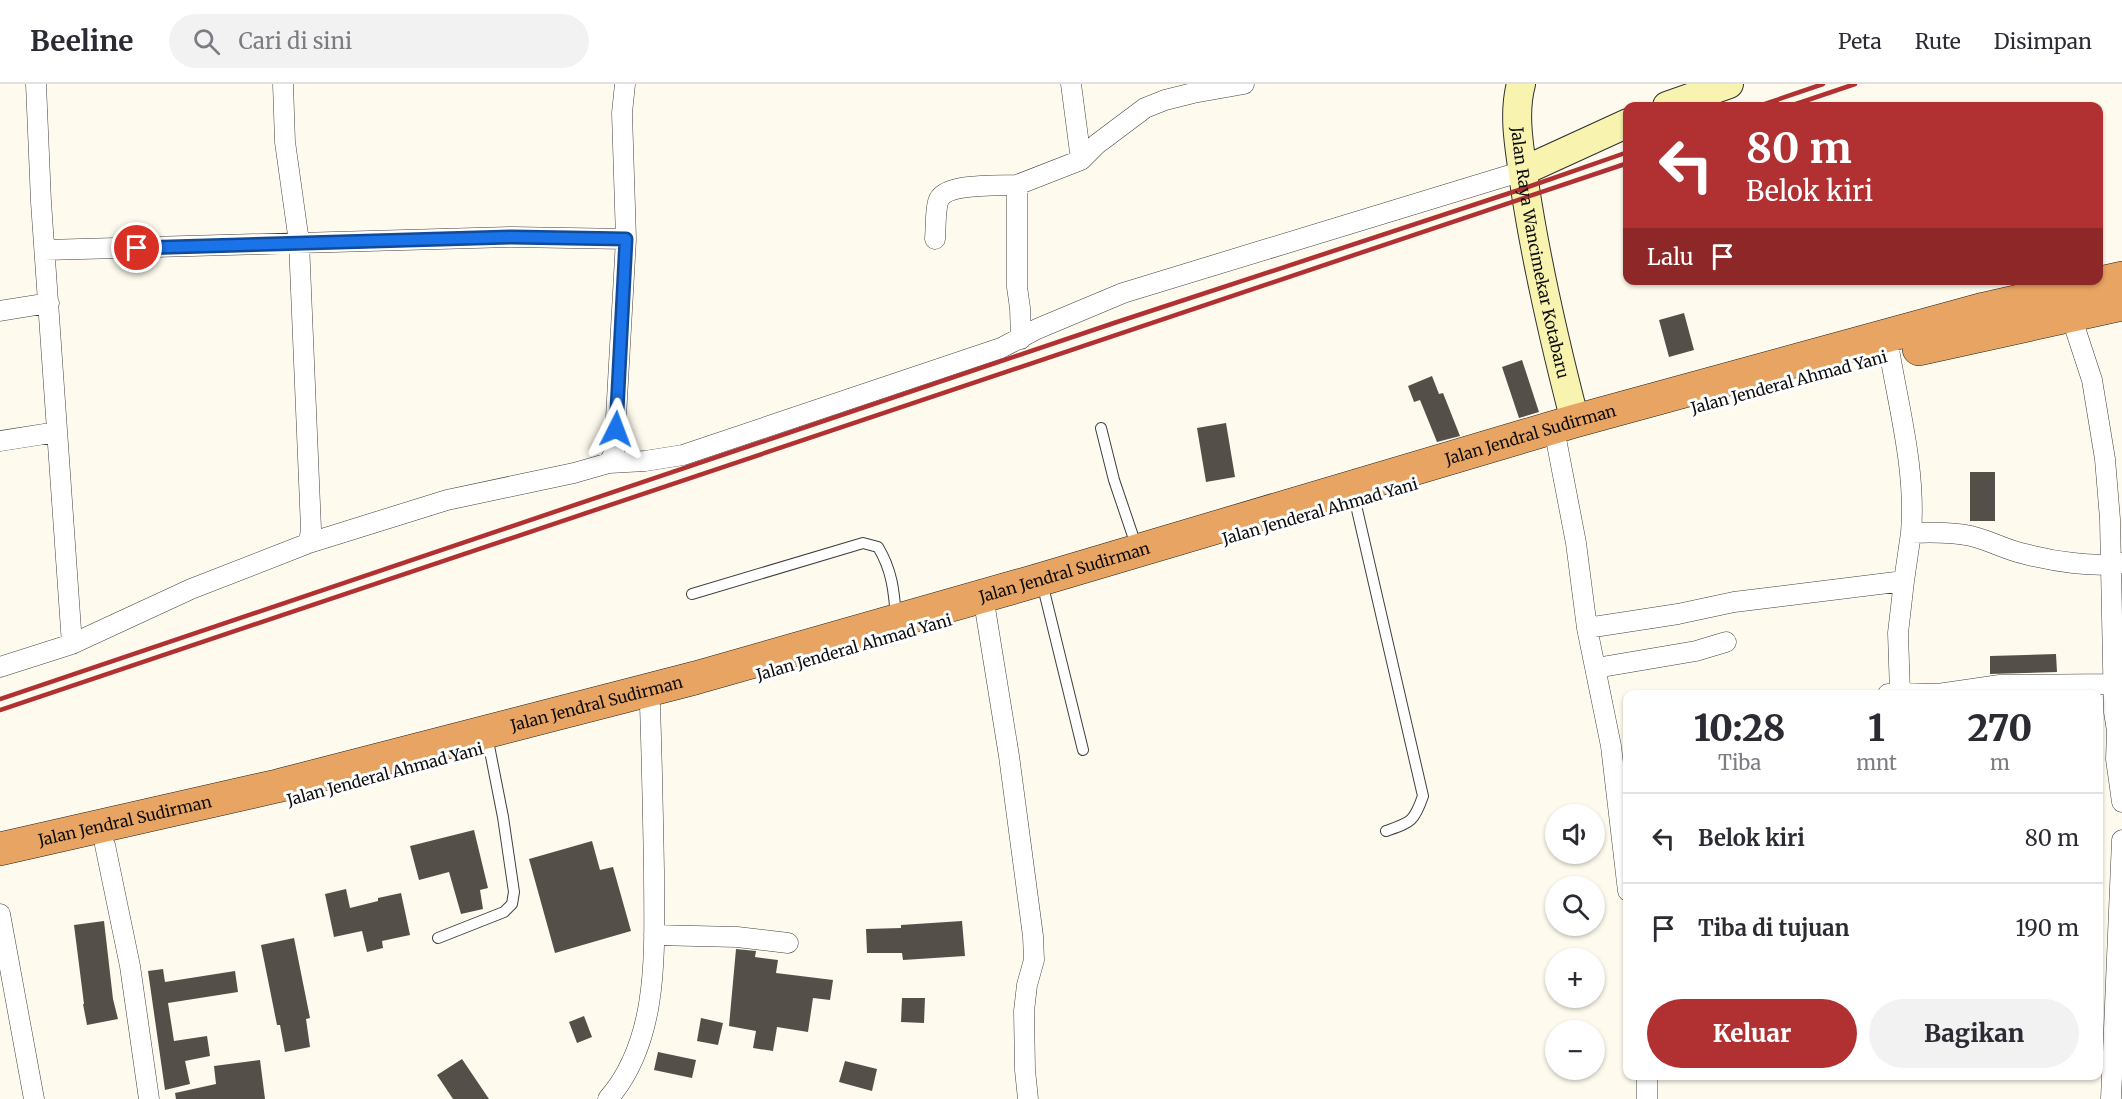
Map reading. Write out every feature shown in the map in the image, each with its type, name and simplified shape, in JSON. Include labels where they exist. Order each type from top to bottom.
[{"type":"highway","name":"Jalan Jendral Sudirman","points":[[2103,282],[2122,278]]},
{"type":"highway","name":"Jalan Jendral Sudirman","points":[[0,849],[277,786],[695,678],[1138,551],[1566,432],[1984,309],[2091,285]]},
{"type":"highway","name":"Jalan Jenderal Ahmad Yani","points":[[0,868],[105,845],[650,706],[1355,501],[1566,432],[1843,365],[2122,304]]},
{"type":"street","points":[[36,84],[72,644]]},
{"type":"street","points":[[283,84],[285,142],[299,242],[311,529],[309,543]]},
{"type":"street","points":[[609,463],[615,453],[626,239],[622,113],[625,84]]},
{"type":"street","points":[[1071,84],[1081,160]]},
{"type":"street","points":[[935,239],[938,200],[944,194],[956,188],[1017,185],[1081,160],[1097,144],[1145,108],[1201,88],[1244,84]]},
{"type":"street","name":"Jalan Raya Wancimekar Kotabaru","points":[[1521,84],[1518,95],[1518,136],[1566,432]]},
{"type":"street","points":[[1674,102],[1698,89],[1729,84]]},
{"type":"street","points":[[0,667],[72,644],[191,589],[309,543],[447,500],[574,473],[609,463],[645,461],[683,455],[1000,348],[1037,329],[1123,293],[1523,171],[1623,125]]},
{"type":"street","points":[[1017,185],[1017,287],[1021,339]]},
{"type":"street","points":[[45,250],[512,237],[626,239]]},
{"type":"street","points":[[0,311],[49,303]]},
{"type":"street","points":[[2071,316],[2091,380],[2104,459],[2116,564],[2112,684],[2119,731],[2116,759],[2122,802]]},
{"type":"street","points":[[1890,355],[1909,464],[1912,519],[1898,633],[1894,690]]},
{"type":"street","points":[[0,441],[57,432]]},
{"type":"street","points":[[1566,432],[1576,543],[1587,628],[1611,746],[1623,848]]},
{"type":"street","points":[[1911,533],[1935,532],[1971,536],[2024,554],[2059,560],[2116,564]]},
{"type":"street","points":[[1587,628],[1678,614],[1734,602],[1904,581]]},
{"type":"street","points":[[985,608],[1034,936],[1034,960],[1024,1011],[1028,1099]]},
{"type":"street","points":[[1596,668],[1696,651],[1726,642]]},
{"type":"street","points":[[1966,690],[2000,685],[2112,684]]},
{"type":"street","points":[[608,1099],[622,1083],[641,1038],[650,995],[654,935],[650,706]]},
{"type":"street","points":[[2111,1099],[2122,840]]},
{"type":"street","points":[[105,845],[130,966],[149,1099]]},
{"type":"street","points":[[0,914],[34,1099]]},
{"type":"street","points":[[654,935],[737,937],[788,943]]},
{"type":"street","points":[[1647,1080],[1647,1099]]},
{"type":"lane","points":[[1101,428],[1114,480],[1138,551]]},
{"type":"lane","points":[[1355,501],[1423,796],[1417,813],[1409,823],[1386,831]]},
{"type":"lane","points":[[692,594],[863,543],[878,547],[886,561],[893,579],[897,621]]},
{"type":"lane","points":[[1044,591],[1083,750]]},
{"type":"lane","points":[[438,938],[504,912],[512,904],[513,892],[503,817],[489,746]]},
{"type":"building","points":[[1684,313],[1694,350],[1669,357],[1659,320]]},
{"type":"building","points":[[1522,360],[1539,412],[1519,418],[1502,367]]},
{"type":"building","points":[[1432,376],[1439,394],[1443,393],[1460,436],[1437,442],[1420,400],[1414,402],[1408,386]]},
{"type":"building","points":[[1226,423],[1235,477],[1206,482],[1197,428]]},
{"type":"building","points":[[1970,472],[1995,472],[1995,521],[1970,521]]},
{"type":"building","points":[[2056,654],[2057,672],[1990,674],[1990,656]]},
{"type":"building","points":[[474,830],[488,888],[480,890],[483,909],[461,914],[449,872],[419,880],[410,846]]},
{"type":"building","points":[[592,841],[600,870],[613,867],[631,931],[555,953],[529,859]]},
{"type":"building","points":[[346,889],[350,908],[401,893],[410,935],[382,941],[383,948],[367,952],[362,931],[334,937],[325,894]]},
{"type":"building","points":[[104,921],[113,999],[118,1019],[87,1025],[74,925]]},
{"type":"building","points":[[962,921],[965,956],[903,960],[902,953],[867,953],[866,929],[901,928],[901,925]]},
{"type":"building","points":[[294,938],[310,1018],[306,1019],[310,1047],[285,1052],[280,1025],[277,1025],[261,945]]},
{"type":"building","points":[[736,949],[756,951],[755,957],[778,960],[776,973],[833,980],[830,1000],[813,998],[808,1032],[777,1027],[773,1051],[753,1048],[756,1031],[729,1026]]},
{"type":"building","points":[[163,969],[165,982],[235,971],[238,992],[168,1003],[174,1041],[207,1036],[210,1056],[185,1061],[190,1084],[165,1090],[148,971]]},
{"type":"building","points":[[902,998],[925,998],[924,1023],[901,1022]]},
{"type":"building","points":[[584,1016],[592,1037],[577,1043],[569,1022]]},
{"type":"building","points":[[701,1018],[723,1023],[718,1045],[697,1041]]},
{"type":"building","points":[[658,1052],[696,1060],[692,1078],[654,1070]]},
{"type":"building","points":[[462,1059],[489,1099],[453,1099],[437,1075]]},
{"type":"building","points":[[260,1060],[265,1099],[176,1099],[175,1093],[216,1084],[214,1066]]},
{"type":"building","points":[[845,1061],[877,1069],[872,1091],[839,1082]]},
{"type":"railway","points":[[1771,102],[1823,84]]},
{"type":"railway","points":[[1802,102],[1855,84]]},
{"type":"railway","points":[[0,699],[1623,154]]},
{"type":"railway","points":[[0,710],[1623,165]]},
{"type":"route","points":[[137,248],[512,237],[626,239],[616,429]]}]
